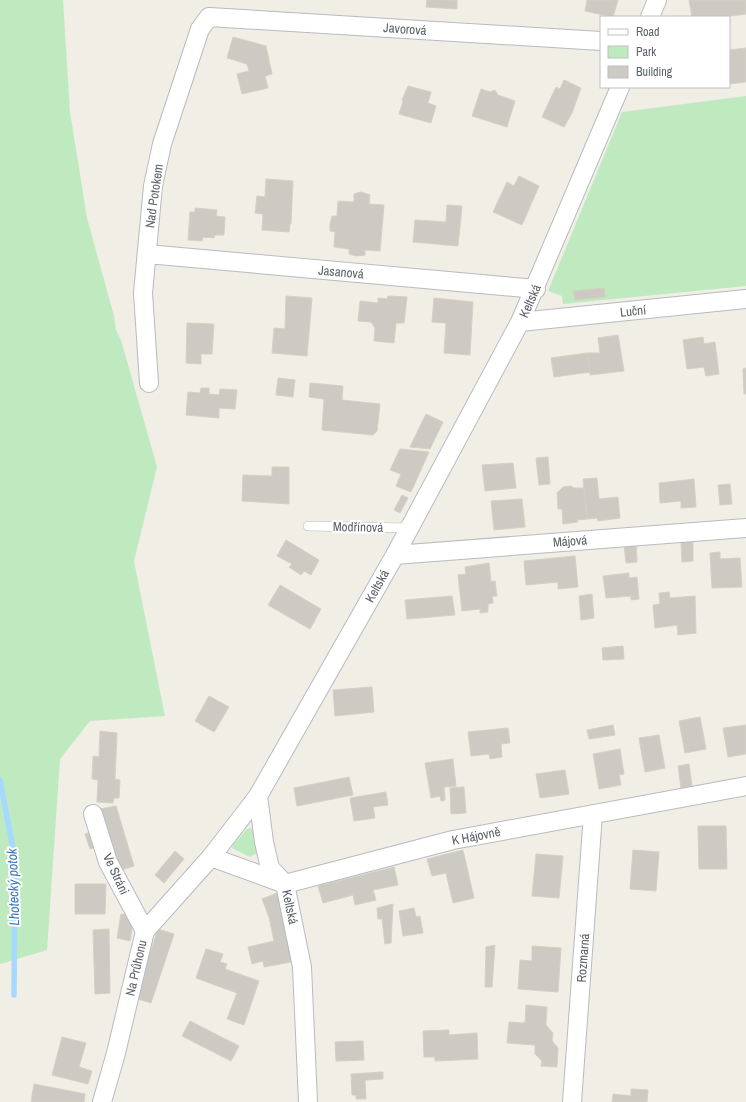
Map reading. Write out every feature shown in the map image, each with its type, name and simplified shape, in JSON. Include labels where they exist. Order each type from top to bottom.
[{"type":"street","points":[[650,16],[657,0]]},
{"type":"street","name":"Javorová","points":[[209,17],[600,41]]},
{"type":"street","name":"Nad Potokem","points":[[149,383],[143,293],[153,186],[162,144],[200,28],[209,17]]},
{"type":"street","name":"Keltská","points":[[308,1102],[302,967],[285,884],[270,868],[264,842],[258,796],[395,555],[520,322],[536,289],[620,88]]},
{"type":"street","name":"Jasanová","points":[[147,254],[536,289]]},
{"type":"street","name":"Luční","points":[[520,322],[746,299]]},
{"type":"street","name":"Májová","points":[[395,555],[746,528]]},
{"type":"street","name":"K Hájovně","points":[[285,884],[453,840],[746,786]]},
{"type":"street","name":"Na Průhonu","points":[[102,1102],[116,1053],[145,931],[211,857],[258,796]]},
{"type":"street","name":"Ve Stráni","points":[[93,814],[108,862],[145,931]]},
{"type":"street","name":"Rozmarná","points":[[572,1102],[593,814]]},
{"type":"street","points":[[211,857],[285,884]]},
{"type":"lane","name":"Modřínová","points":[[308,526],[409,528]]},
{"type":"green space","points":[[0,0],[63,0],[70,112],[87,218],[114,316],[116,330],[121,340],[157,467],[134,561],[165,716],[90,721],[60,759],[47,950],[0,964]]},
{"type":"green space","points":[[746,96],[746,286],[563,304],[562,296],[548,291],[622,112]]},
{"type":"green space","points":[[251,828],[254,831],[257,853],[250,857],[232,848],[247,829]]},
{"type":"building","points":[[427,0],[457,0],[457,9],[426,7]]},
{"type":"building","points":[[587,0],[618,0],[613,16],[585,11]]},
{"type":"building","points":[[689,0],[746,0],[746,14],[730,16],[692,16]]},
{"type":"building","points":[[233,37],[266,46],[272,74],[265,76],[268,88],[242,94],[237,74],[249,71],[247,64],[227,58]]},
{"type":"building","points":[[746,48],[746,82],[730,84],[730,50]]},
{"type":"building","points":[[564,80],[581,88],[572,113],[564,127],[542,117],[556,87],[560,89]]},
{"type":"building","points":[[408,86],[431,92],[428,103],[436,106],[431,123],[399,114],[403,102],[402,100]]},
{"type":"building","points":[[481,89],[490,92],[495,90],[498,95],[515,101],[507,127],[472,116]]},
{"type":"building","points":[[519,176],[539,186],[522,225],[493,212],[507,182],[514,186]]},
{"type":"building","points":[[266,179],[293,181],[291,224],[289,232],[262,230],[263,214],[255,213],[257,196],[265,197]]},
{"type":"building","points":[[361,192],[370,195],[369,204],[384,205],[380,251],[365,250],[365,255],[356,256],[349,254],[349,249],[334,247],[335,232],[330,231],[330,224],[332,216],[337,216],[338,201],[354,202],[354,194]]},
{"type":"building","points":[[447,205],[462,206],[458,246],[413,242],[415,220],[446,222]]},
{"type":"building","points":[[195,208],[217,210],[216,216],[225,217],[224,235],[215,235],[214,238],[203,237],[202,241],[188,240],[190,212],[195,212]]},
{"type":"building","points":[[604,288],[605,297],[575,300],[573,291]]},
{"type":"building","points":[[286,296],[312,298],[307,356],[272,353],[274,328],[285,329]]},
{"type":"building","points":[[388,296],[407,297],[404,323],[396,323],[394,343],[374,341],[375,328],[371,322],[358,321],[360,301],[378,303],[378,298],[387,299]]},
{"type":"building","points":[[434,298],[473,302],[470,355],[444,353],[446,323],[432,322]]},
{"type":"building","points":[[187,323],[214,324],[212,354],[201,354],[201,364],[186,363]]},
{"type":"building","points":[[618,335],[624,371],[590,375],[587,353],[600,353],[598,338]]},
{"type":"building","points":[[703,337],[704,344],[715,342],[719,374],[706,376],[704,367],[687,369],[683,340]]},
{"type":"building","points":[[587,353],[590,372],[554,377],[551,358]]},
{"type":"building","points":[[746,368],[746,394],[744,394],[743,369]]},
{"type":"building","points":[[278,378],[295,380],[293,397],[276,395]]},
{"type":"building","points":[[310,383],[343,386],[342,400],[380,404],[377,431],[373,435],[322,430],[324,399],[309,397]]},
{"type":"building","points":[[201,388],[209,388],[209,394],[219,395],[220,389],[237,390],[235,409],[219,408],[219,418],[186,415],[188,392],[200,393]]},
{"type":"building","points":[[426,414],[443,422],[430,449],[410,447]]},
{"type":"building","points":[[400,449],[429,452],[411,492],[396,486],[401,474],[390,470]]},
{"type":"building","points":[[548,457],[550,484],[539,485],[536,458]]},
{"type":"building","points":[[513,463],[516,488],[485,491],[482,465]]},
{"type":"building","points":[[272,467],[289,467],[289,504],[242,501],[243,475],[272,476]]},
{"type":"building","points":[[597,478],[599,499],[618,497],[620,518],[598,521],[597,518],[587,519],[583,479]]},
{"type":"building","points":[[694,479],[696,507],[681,508],[681,501],[660,503],[659,483]]},
{"type":"building","points":[[730,484],[732,504],[720,505],[718,485]]},
{"type":"building","points":[[571,486],[574,488],[584,488],[587,519],[563,524],[562,509],[558,509],[557,493],[563,487]]},
{"type":"building","points":[[402,495],[408,498],[400,513],[394,510]]},
{"type":"building","points":[[522,499],[525,527],[494,530],[491,501]]},
{"type":"building","points":[[286,540],[319,560],[311,575],[304,571],[301,575],[289,567],[292,564],[277,556]]},
{"type":"building","points":[[681,542],[693,542],[693,561],[682,562]]},
{"type":"building","points":[[636,543],[637,562],[626,563],[624,544]]},
{"type":"building","points":[[720,552],[720,559],[740,558],[742,587],[712,588],[710,553]]},
{"type":"building","points":[[575,556],[578,587],[558,589],[558,582],[526,585],[524,561]]},
{"type":"building","points":[[489,563],[491,582],[495,581],[497,596],[492,596],[493,603],[488,604],[488,612],[480,613],[480,609],[462,611],[458,575],[466,574],[465,567]]},
{"type":"building","points":[[629,573],[629,578],[637,577],[639,599],[631,600],[631,596],[606,598],[603,576]]},
{"type":"building","points":[[280,585],[321,609],[310,629],[268,605]]},
{"type":"building","points":[[669,592],[670,598],[695,596],[696,633],[678,635],[677,625],[655,628],[653,605],[660,604],[659,593]]},
{"type":"building","points":[[592,594],[594,618],[581,620],[579,596]]},
{"type":"building","points":[[452,596],[455,615],[407,619],[405,600]]},
{"type":"building","points":[[623,646],[624,659],[603,660],[602,648]]},
{"type":"building","points":[[372,687],[374,712],[335,716],[333,690]]},
{"type":"building","points":[[209,696],[229,707],[214,732],[195,721]]},
{"type":"building","points":[[700,717],[706,749],[685,753],[679,721]]},
{"type":"building","points":[[613,725],[615,735],[589,739],[587,730]]},
{"type":"building","points":[[746,725],[746,754],[728,757],[723,728]]},
{"type":"building","points":[[508,728],[510,743],[501,744],[502,757],[490,759],[489,754],[471,756],[468,732]]},
{"type":"building","points":[[100,731],[117,733],[115,779],[120,780],[119,798],[114,798],[113,803],[97,802],[98,780],[92,779],[93,756],[99,757]]},
{"type":"building","points":[[659,735],[665,768],[645,772],[639,738]]},
{"type":"building","points":[[620,749],[624,774],[619,775],[621,785],[599,789],[593,754]]},
{"type":"building","points":[[453,759],[456,786],[444,787],[445,800],[441,801],[440,796],[431,798],[425,763]]},
{"type":"building","points":[[689,764],[692,786],[681,788],[678,766]]},
{"type":"building","points":[[565,770],[569,794],[540,798],[536,774]]},
{"type":"building","points":[[349,777],[353,795],[297,806],[294,788]]},
{"type":"building","points":[[464,787],[466,813],[451,814],[450,788]]},
{"type":"building","points":[[386,792],[388,805],[373,807],[375,818],[354,821],[350,798]]},
{"type":"building","points":[[116,806],[134,866],[118,871],[100,809]]},
{"type":"building","points":[[698,826],[726,826],[727,869],[699,869]]},
{"type":"building","points":[[93,831],[98,846],[90,849],[85,834]]},
{"type":"building","points":[[463,850],[474,898],[453,903],[446,873],[432,876],[427,859]]},
{"type":"building","points":[[633,850],[659,852],[656,891],[630,889]]},
{"type":"building","points":[[175,851],[184,859],[164,883],[155,875]]},
{"type":"building","points":[[536,854],[563,856],[559,898],[532,896]]},
{"type":"building","points":[[394,867],[398,885],[373,890],[376,900],[355,905],[353,895],[323,903],[318,886]]},
{"type":"building","points":[[75,884],[106,884],[105,914],[75,914]]},
{"type":"building","points":[[277,893],[281,901],[290,938],[291,962],[264,967],[263,961],[252,964],[248,947],[274,941],[269,917],[262,899]]},
{"type":"building","points":[[393,904],[391,943],[385,944],[382,919],[378,919],[377,908]]},
{"type":"building","points":[[414,908],[416,917],[420,916],[423,933],[403,936],[399,911]]},
{"type":"building","points":[[121,914],[134,916],[130,941],[117,938]]},
{"type":"building","points":[[109,929],[110,993],[95,994],[93,930]]},
{"type":"building","points":[[158,929],[174,934],[151,1003],[135,998]]},
{"type":"building","points":[[495,945],[492,987],[485,987],[486,947]]},
{"type":"building","points":[[532,946],[561,948],[558,992],[518,989],[520,960],[532,961]]},
{"type":"building","points":[[206,949],[223,954],[220,962],[227,964],[225,969],[259,981],[244,1025],[227,1019],[237,993],[196,978]]},
{"type":"building","points":[[526,1005],[547,1007],[546,1025],[553,1033],[552,1041],[558,1048],[557,1067],[541,1066],[542,1061],[535,1054],[535,1045],[507,1043],[509,1022],[525,1023]]},
{"type":"building","points":[[190,1021],[239,1046],[231,1061],[182,1036]]},
{"type":"building","points":[[449,1030],[449,1035],[477,1033],[478,1059],[435,1061],[435,1057],[424,1057],[423,1031]]},
{"type":"building","points":[[62,1037],[86,1043],[79,1067],[92,1071],[88,1084],[52,1075]]},
{"type":"building","points":[[363,1041],[364,1060],[336,1061],[335,1042]]},
{"type":"building","points":[[383,1072],[383,1079],[365,1080],[366,1099],[356,1099],[356,1095],[352,1095],[351,1074]]},
{"type":"building","points":[[34,1084],[85,1094],[84,1102],[31,1102]]},
{"type":"building","points":[[631,1089],[648,1090],[647,1102],[612,1102],[613,1094],[631,1096]]},
{"type":"waterway","name":"Lhotecký potok","points":[[0,780],[15,859],[14,995]]}]
